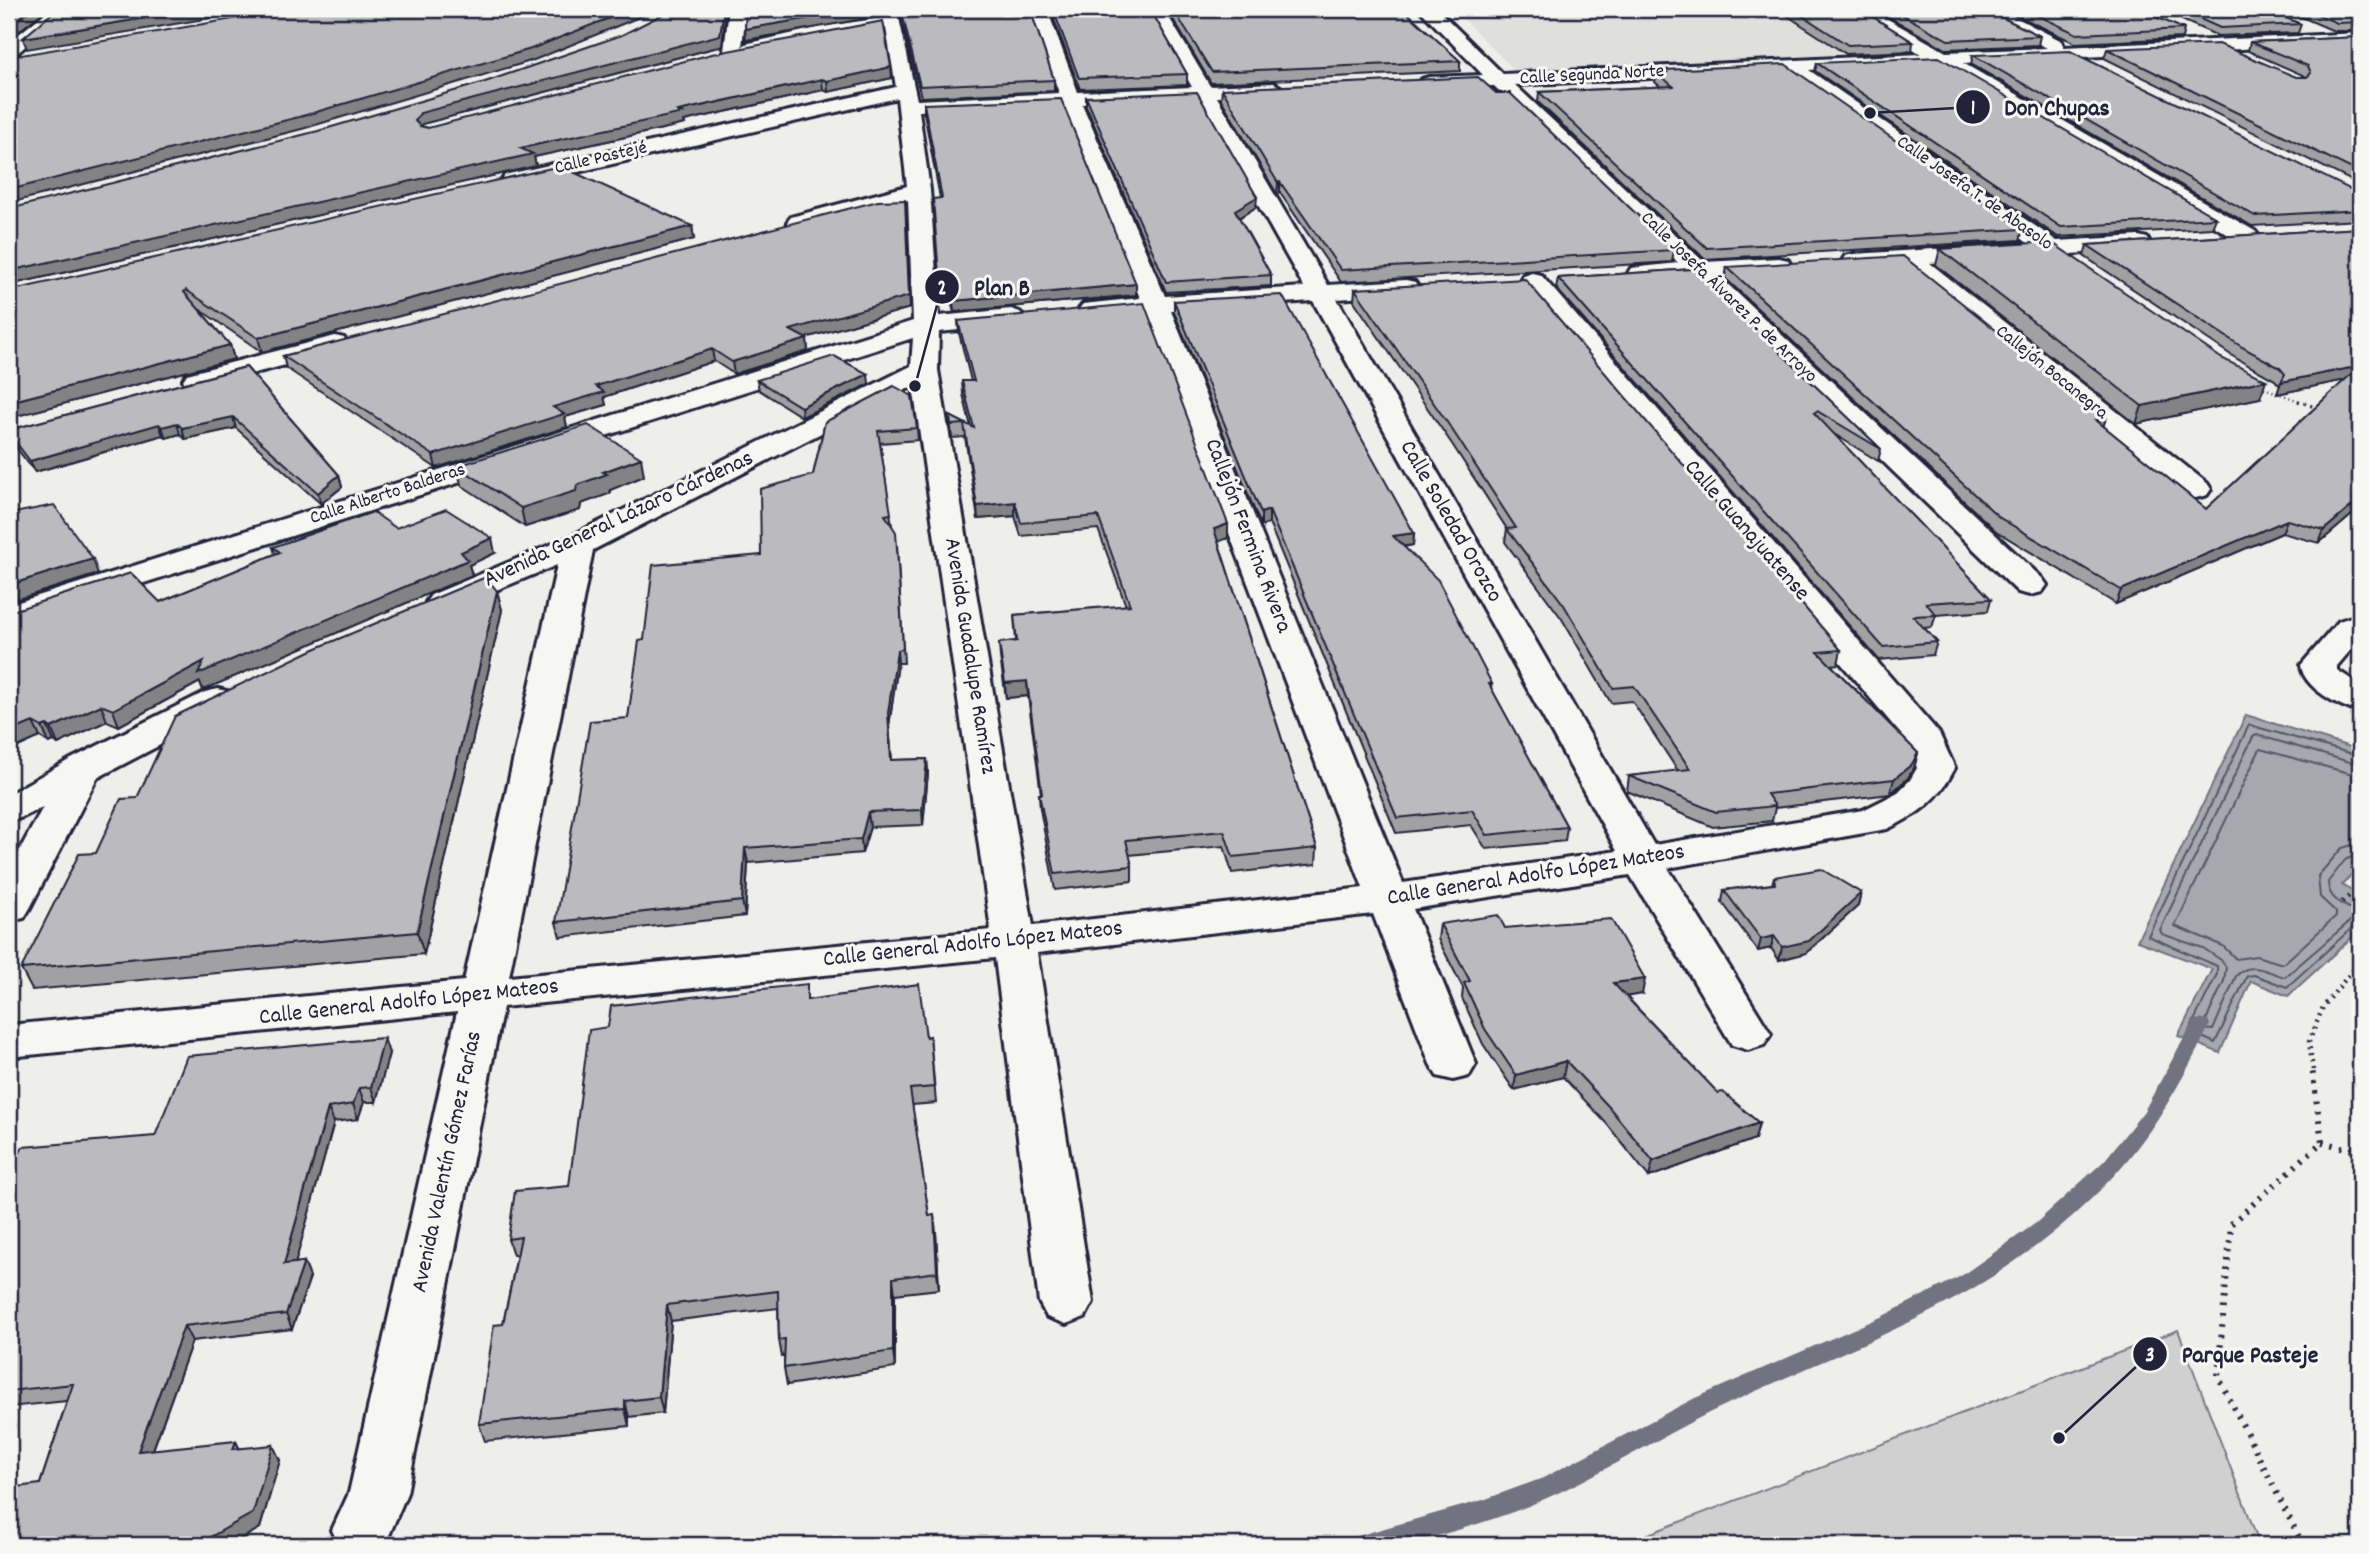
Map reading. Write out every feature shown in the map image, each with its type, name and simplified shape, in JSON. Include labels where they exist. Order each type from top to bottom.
[{"type":"street","points":[[9,51],[60,9]]},
{"type":"street","points":[[737,9],[727,53],[891,15]]},
{"type":"street","name":"Callejón Fermina Rivera","points":[[1038,9],[1070,98],[1155,303],[1453,1064]]},
{"type":"street","name":"Calle Soledad Orozco","points":[[1156,9],[1642,860],[1748,1034]]},
{"type":"street","name":"Calle Josefa Álvarez P. de Arroyo","points":[[1428,9],[1499,80],[2030,585]]},
{"type":"street","points":[[1858,9],[2247,236]]},
{"type":"street","points":[[1986,9],[2105,69]]},
{"type":"street","name":"Avenida Guadalupe Ramírez","points":[[891,15],[907,98],[919,190],[928,325],[924,370],[1014,942],[1066,1302]]},
{"type":"street","points":[[2300,24],[2336,39]]},
{"type":"street","points":[[2182,29],[2217,45]]},
{"type":"street","name":"Calle Segunda Norte","points":[[1405,84],[2360,38]]},
{"type":"street","points":[[9,60],[36,55]]},
{"type":"street","name":"Calle Josefa T. de Abasolo","points":[[1790,66],[2085,271]]},
{"type":"street","points":[[907,98],[1070,98],[1298,88]]},
{"type":"street","name":"Calle Pastejé","points":[[499,183],[907,98]]},
{"type":"street","points":[[772,229],[919,190]]},
{"type":"street","points":[[2205,239],[2272,235]]},
{"type":"street","points":[[1837,261],[2163,242]]},
{"type":"street","name":"Callejón Bocanegra","points":[[1907,257],[2196,489]]},
{"type":"street","points":[[1615,275],[1796,264]]},
{"type":"street","name":"Calle Guanajuatense","points":[[1532,280],[1926,741],[1936,768],[1926,791]]},
{"type":"street","points":[[1062,312],[1155,303],[1426,286]]},
{"type":"street","name":"Calle Alberto Balderas","points":[[9,616],[928,325],[1035,314]]},
{"type":"street","points":[[169,388],[357,338]]},
{"type":"street","name":"Avenida General Lázaro Cárdenas","points":[[416,613],[578,545],[924,370]]},
{"type":"street","name":"Avenida Valentín Gómez Farías","points":[[362,1530],[378,1493],[578,545]]},
{"type":"street","points":[[2360,624],[2351,628],[2319,665],[2320,674],[2360,701]]},
{"type":"street","points":[[9,809],[83,768],[242,689]]},
{"type":"street","points":[[9,908],[83,768]]},
{"type":"street","name":"Calle General Adolfo López Mateos","points":[[9,1041],[1014,942],[1389,900],[1873,820],[1899,809],[1926,791]]},
{"type":"path","points":[[2264,388],[2324,411]]},
{"type":"path","points":[[2342,902],[2360,887]]},
{"type":"path","points":[[2322,1142],[2309,1042],[2323,1007],[2360,961]]},
{"type":"path","points":[[2322,1142],[2360,1152]]},
{"type":"path","points":[[2303,1545],[2218,1376],[2231,1224],[2322,1142]]},
{"type":"shaded area","points":[[1453,9],[1775,9],[1852,60],[1519,75]]},
{"type":"shaded area","points":[[2178,1330],[2260,1545],[1620,1545]]},
{"type":"water","points":[[2246,715],[2360,750],[2360,866],[2342,885],[2360,896],[2360,930],[2288,996],[2251,981],[2220,1053],[2178,1036],[2212,969],[2137,941]]},
{"type":"building","points":[[9,9],[31,9],[9,26]]},
{"type":"building","points":[[57,9],[201,9],[23,38]]},
{"type":"building","points":[[292,9],[632,9],[531,49],[299,117],[9,190],[9,57]]},
{"type":"building","points":[[673,9],[724,9],[720,35],[420,113],[415,121],[428,128],[712,54],[883,21],[891,67],[827,81],[822,79],[678,111],[683,113],[520,148],[533,154],[9,271],[9,209],[318,131],[485,82],[622,35]]},
{"type":"building","points":[[746,9],[862,9],[745,29]]},
{"type":"building","points":[[901,9],[1030,9],[1054,80],[920,86]]},
{"type":"building","points":[[1053,9],[1150,9],[1187,74],[1079,78]]},
{"type":"building","points":[[1173,9],[1403,9],[1460,61],[1212,72]]},
{"type":"building","points":[[1792,9],[1860,9],[1913,42],[1848,45]]},
{"type":"building","points":[[1892,9],[1985,9],[2040,36],[1948,40]]},
{"type":"building","points":[[2024,9],[2137,9],[2184,29],[2077,34]]},
{"type":"building","points":[[2178,9],[2263,9],[2301,24],[2220,28]]},
{"type":"building","points":[[2305,9],[2360,9],[2360,22],[2337,23]]},
{"type":"building","points":[[2360,37],[2360,173],[2107,49],[2219,44],[2296,77],[2307,77],[2311,73],[2308,66],[2250,42]]},
{"type":"building","points":[[2070,51],[2360,194],[2360,210],[2255,216],[1973,55]]},
{"type":"building","points":[[1939,57],[2216,218],[2061,227],[1817,63]]},
{"type":"building","points":[[1785,64],[2023,229],[1707,248],[1539,92],[1673,86],[1657,73],[1667,72],[1665,70]]},
{"type":"building","points":[[1478,77],[1496,93],[1510,93],[1674,250],[1341,270],[1280,182],[1278,183],[1222,89]]},
{"type":"building","points":[[1197,92],[1257,197],[1235,210],[1271,275],[1166,282],[1086,97]]},
{"type":"building","points":[[1061,99],[1136,284],[953,301],[949,285],[940,288],[933,199],[942,198],[924,104]]},
{"type":"building","points":[[560,166],[692,226],[258,338],[186,290],[184,292],[230,345],[9,402],[9,291]]},
{"type":"building","points":[[905,200],[909,296],[790,330],[807,339],[732,362],[712,349],[596,386],[604,392],[553,407],[564,414],[433,455],[283,356],[878,201]]},
{"type":"building","points":[[2360,228],[2360,366],[2281,382],[2285,374],[2280,368],[2242,347],[2087,245]]},
{"type":"building","points":[[2051,242],[2221,358],[2266,380],[2142,406],[1940,249]]},
{"type":"building","points":[[1903,256],[2106,418],[2096,420],[2206,509],[2360,366],[2360,499],[2324,530],[2287,520],[2121,590],[2000,518],[1727,267]]},
{"type":"building","points":[[1693,269],[1881,449],[1817,411],[1814,413],[1991,599],[1926,603],[1936,615],[1913,616],[1937,642],[1883,647],[1558,278]]},
{"type":"building","points":[[1525,279],[1841,650],[1818,652],[1918,753],[1912,764],[1894,779],[1767,794],[1775,806],[1716,812],[1629,776],[1690,769],[1634,686],[1613,688],[1564,605],[1507,529],[1516,528],[1355,289]]},
{"type":"building","points":[[1282,295],[1414,533],[1393,536],[1438,580],[1492,684],[1489,684],[1567,827],[1487,835],[1472,810],[1397,818],[1269,510],[1261,513],[1174,301]]},
{"type":"building","points":[[1144,303],[1228,524],[1214,529],[1317,848],[1233,857],[1224,831],[1126,840],[1132,866],[1055,874],[1039,794],[1042,794],[1027,681],[1005,683],[999,643],[1017,641],[1014,615],[1130,605],[1098,516],[1021,523],[1015,502],[977,506],[964,424],[951,425],[950,416],[974,428],[962,381],[974,381],[958,321]]},
{"type":"building","points":[[834,356],[868,374],[801,407],[757,380]]},
{"type":"building","points":[[246,367],[339,475],[318,493],[233,417],[182,428],[177,423],[162,427],[159,424],[30,461],[9,433],[9,430]]},
{"type":"building","points":[[894,386],[912,396],[917,428],[878,431],[891,514],[885,515],[896,532],[903,649],[897,650],[888,713],[891,760],[927,759],[922,810],[868,812],[861,839],[745,848],[742,901],[556,922],[590,721],[628,718],[639,641],[644,640],[653,565],[761,555],[760,489],[813,475],[825,422]]},
{"type":"building","points":[[588,425],[641,458],[577,485],[576,491],[521,508],[457,466]]},
{"type":"building","points":[[54,505],[93,559],[9,585],[9,514]]},
{"type":"building","points":[[446,509],[492,538],[461,552],[468,560],[198,674],[204,661],[113,710],[101,705],[51,728],[33,722],[9,732],[9,612],[131,573],[160,602],[280,552],[273,547],[373,512],[396,528]]},
{"type":"building","points":[[486,577],[497,591],[417,932],[21,969],[79,854],[96,853],[121,799],[137,798],[175,716],[312,650]]},
{"type":"building","points":[[1821,869],[1861,893],[1809,941],[1782,947],[1774,936],[1761,939],[1724,890],[1775,884],[1774,877]]},
{"type":"building","points":[[1498,915],[1505,928],[1611,919],[1645,979],[1613,983],[1718,1093],[1723,1092],[1759,1123],[1653,1161],[1609,1107],[1566,1061],[1516,1075],[1485,1029],[1464,983],[1470,981],[1440,924]]},
{"type":"building","points":[[807,984],[807,1000],[919,984],[926,1037],[930,1036],[934,1087],[910,1089],[929,1216],[934,1215],[937,1272],[893,1278],[893,1351],[784,1368],[785,1339],[779,1340],[778,1291],[667,1305],[659,1397],[625,1401],[625,1409],[479,1424],[494,1325],[503,1324],[521,1237],[508,1239],[515,1191],[569,1186],[589,1030],[608,1027],[611,1006]]},
{"type":"building","points":[[384,1038],[371,1087],[359,1088],[353,1104],[328,1108],[284,1264],[304,1262],[286,1314],[184,1326],[138,1451],[236,1441],[233,1449],[273,1445],[253,1513],[196,1545],[26,1545],[28,1542],[9,1545],[9,1488],[40,1484],[73,1384],[9,1391],[9,1170],[23,1147],[155,1136],[187,1056]]},
{"type":"waterway","points":[[1364,1545],[1529,1495],[1703,1405],[1889,1324],[1968,1282],[2044,1229],[2090,1188],[2131,1144],[2169,1086],[2201,1025]]},
{"type":"place","name":"Don Chupas","points":[[1870,113]]},
{"type":"place","name":"Plan B","points":[[915,386]]},
{"type":"place","name":"Parque Pasteje","points":[[2059,1438]]}]
